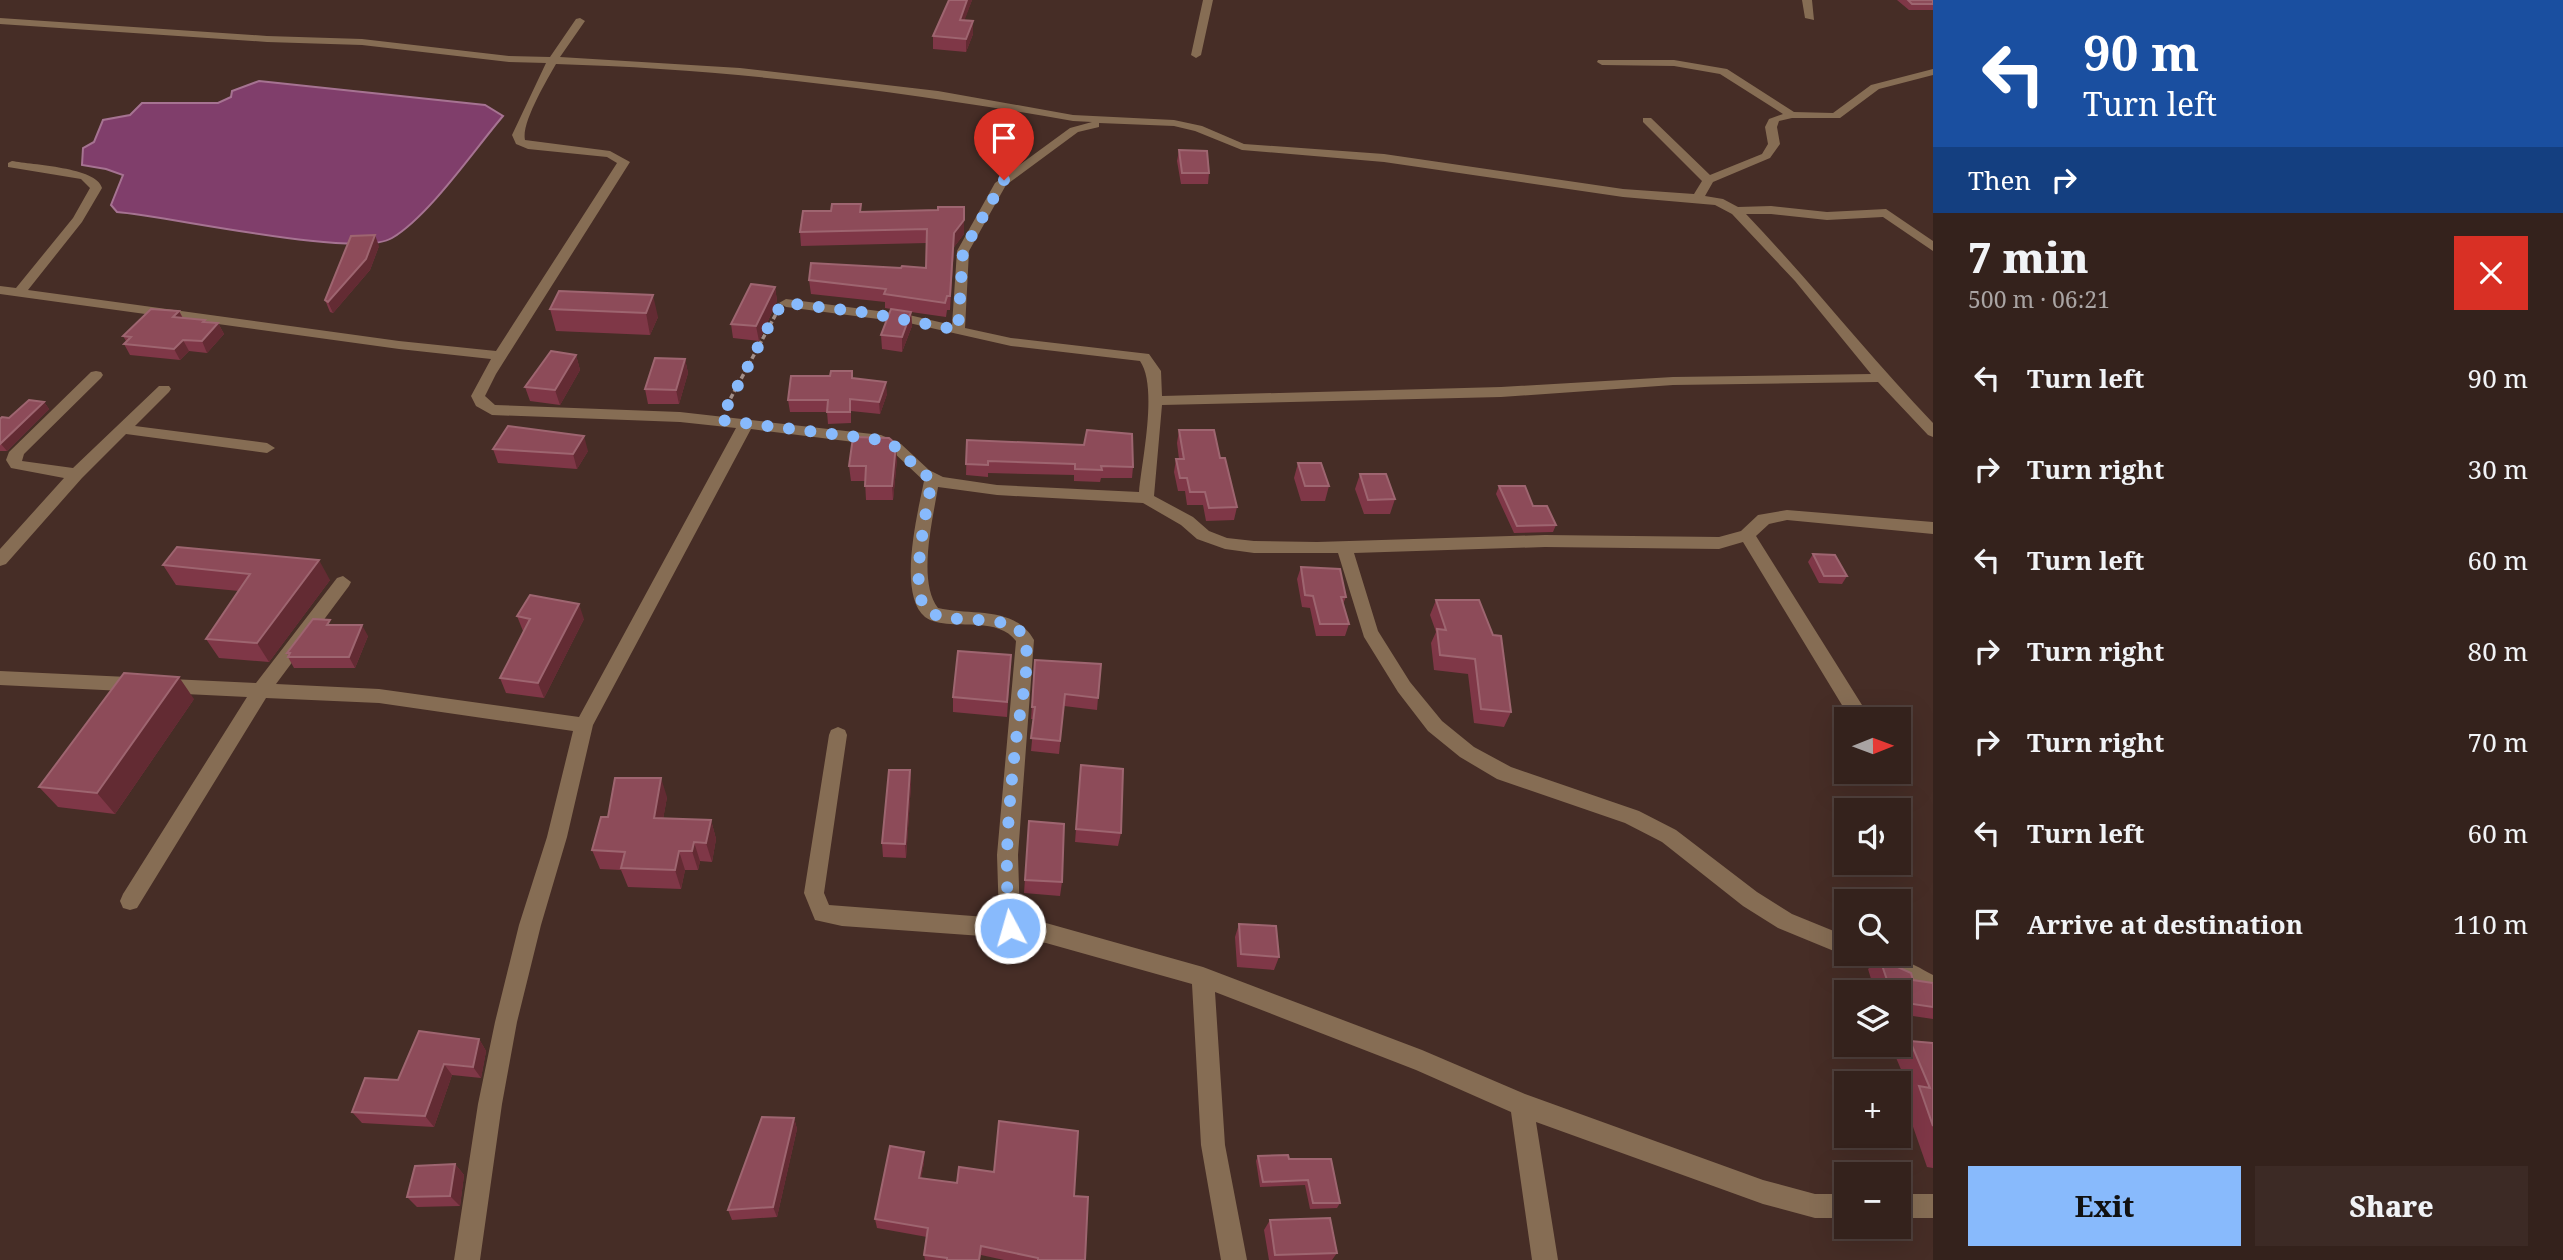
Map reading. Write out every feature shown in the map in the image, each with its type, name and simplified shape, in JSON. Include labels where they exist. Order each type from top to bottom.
[{"type":"street","points":[[1196,55],[1208,0]]},
{"type":"street","points":[[1807,0],[1811,18]]},
{"type":"street","points":[[0,21],[267,40],[362,42],[509,60],[740,71],[938,94],[1073,118],[1174,123],[1198,128],[1242,147],[1384,158],[1623,193],[1719,202],[1736,211],[1800,278],[1882,378],[1933,432]]},
{"type":"street","points":[[580,21],[553,60],[526,113],[518,135],[520,142],[542,148],[610,154],[624,162],[478,396],[481,403],[492,410],[720,420],[881,440],[896,447],[923,474],[949,484],[997,490],[1146,498],[1187,521],[1203,535],[1225,543],[1254,547],[1545,541],[1719,543],[1747,535],[1764,519],[1787,515],[1933,528]]},
{"type":"street","points":[[1602,62],[1674,63],[1723,71],[1792,116]]},
{"type":"street","points":[[1698,198],[1708,180],[1766,156],[1774,144],[1772,127],[1775,119],[1792,116],[1836,116],[1875,87],[1933,72]]},
{"type":"street","points":[[1647,120],[1708,180]]},
{"type":"street","points":[[958,330],[963,251],[1001,183],[1074,130],[1114,122]]},
{"type":"street","points":[[12,165],[84,176],[95,183],[96,188],[78,219],[19,293]]},
{"type":"street","points":[[1736,211],[1771,210],[1828,216],[1886,213],[1933,247]]},
{"type":"street","points":[[0,290],[385,343],[502,356]]},
{"type":"street","points":[[786,303],[869,313],[1011,342],[1144,357],[1154,371],[1155,401],[1146,498]]},
{"type":"street","points":[[76,474],[24,467],[16,464],[14,460],[17,452],[96,375]]},
{"type":"street","points":[[1155,401],[1501,392],[1673,381],[1882,378]]},
{"type":"street","points":[[0,560],[76,474],[164,389]]},
{"type":"street","points":[[467,1260],[490,1104],[506,1022],[530,925],[557,837],[584,725],[746,424]]},
{"type":"street","points":[[122,429],[267,448]]},
{"type":"street","points":[[932,478],[918,578],[920,598],[932,613],[1006,624],[1025,640],[1023,697],[1016,739],[1005,882],[1010,928]]},
{"type":"street","points":[[1747,535],[1853,707]]},
{"type":"street","points":[[1344,547],[1370,632],[1412,697],[1435,726],[1466,752],[1504,774],[1538,788],[1632,817],[1668,836],[1749,899],[1785,920],[1834,941]]},
{"type":"street","points":[[130,901],[261,690],[343,582]]},
{"type":"street","points":[[0,678],[379,696],[584,725]]},
{"type":"street","points":[[838,735],[814,892],[822,913],[842,917],[1010,928],[1046,933],[1203,978],[1422,1061],[1522,1105],[1763,1192],[1815,1206],[1834,1206]]},
{"type":"street","points":[[1892,966],[1933,987]]},
{"type":"street","points":[[1203,978],[1213,1145],[1234,1260]]},
{"type":"street","points":[[1522,1105],[1545,1260]]},
{"type":"street","points":[[1911,1206],[1933,1206]]},
{"type":"path","points":[[720,420],[772,320],[786,303]]},
{"type":"shaded area","points":[[259,81],[485,105],[503,116],[421,214],[392,238],[373,243],[303,240],[117,212],[111,205],[123,175],[82,165],[83,148],[94,142],[103,120],[130,115],[142,103],[218,103],[231,97],[232,91]]},
{"type":"building","points":[[949,0],[967,0],[960,20],[973,21],[966,39],[933,36]]},
{"type":"building","points":[[1908,0],[1933,0],[1933,4],[1912,4]]},
{"type":"building","points":[[1179,150],[1207,151],[1209,173],[1182,173]]},
{"type":"building","points":[[832,204],[861,204],[860,212],[964,207],[964,220],[954,233],[950,296],[947,296],[945,303],[884,294],[886,289],[809,280],[811,263],[926,268],[927,229],[800,232],[803,211],[831,211]]},
{"type":"building","points":[[375,235],[366,259],[328,302],[325,300],[351,236]]},
{"type":"building","points":[[751,284],[775,287],[756,326],[731,324]]},
{"type":"building","points":[[559,291],[653,295],[646,313],[550,309]]},
{"type":"building","points":[[151,309],[179,311],[173,317],[218,323],[202,341],[183,340],[174,349],[124,344],[131,337],[123,336]]},
{"type":"building","points":[[891,309],[911,312],[902,337],[881,335]]},
{"type":"building","points":[[551,351],[576,355],[555,390],[525,387]]},
{"type":"building","points":[[655,358],[685,359],[676,390],[645,389]]},
{"type":"building","points":[[831,371],[852,371],[852,378],[886,382],[879,402],[850,399],[850,412],[827,412],[828,400],[788,400],[791,376],[830,376]]},
{"type":"building","points":[[29,400],[44,402],[0,444],[0,419],[9,418]]},
{"type":"building","points":[[508,426],[584,436],[573,454],[493,449]]},
{"type":"building","points":[[1087,430],[1132,434],[1133,467],[1101,466],[1102,470],[1075,469],[1075,464],[988,461],[988,465],[966,464],[967,440],[1084,445]]},
{"type":"building","points":[[1179,430],[1214,430],[1220,458],[1225,458],[1237,507],[1209,508],[1205,492],[1190,492],[1187,478],[1180,478],[1176,459],[1184,459]]},
{"type":"building","points":[[853,437],[889,438],[896,444],[892,486],[865,486],[866,466],[849,466]]},
{"type":"building","points":[[1298,463],[1321,463],[1329,486],[1305,486]]},
{"type":"building","points":[[1360,474],[1386,474],[1395,499],[1368,500]]},
{"type":"building","points":[[1499,486],[1525,486],[1533,506],[1547,506],[1556,525],[1517,526]]},
{"type":"building","points":[[177,547],[319,560],[257,643],[206,639],[250,574],[163,565]]},
{"type":"building","points":[[1813,554],[1835,555],[1847,576],[1824,576]]},
{"type":"building","points":[[1301,567],[1340,569],[1346,597],[1341,597],[1349,624],[1320,624],[1313,596],[1305,595]]},
{"type":"building","points":[[530,595],[579,604],[538,683],[500,678],[530,619],[517,616]]},
{"type":"building","points":[[1436,600],[1479,600],[1493,635],[1501,636],[1511,712],[1481,709],[1475,659],[1440,655],[1437,629],[1446,630]]},
{"type":"building","points":[[313,619],[330,620],[327,625],[362,625],[349,657],[288,657],[290,653],[287,653]]},
{"type":"building","points":[[958,651],[1011,655],[1007,702],[953,697]]},
{"type":"building","points":[[1035,660],[1101,664],[1098,698],[1065,694],[1060,741],[1031,738],[1035,707],[1032,707]]},
{"type":"building","points":[[124,673],[179,677],[97,793],[39,787]]},
{"type":"building","points":[[1081,765],[1123,769],[1121,833],[1076,829]]},
{"type":"building","points":[[889,770],[910,770],[905,844],[882,843]]},
{"type":"building","points":[[615,778],[661,778],[654,818],[711,820],[706,843],[694,842],[692,851],[679,851],[675,870],[621,868],[625,852],[592,850],[601,817],[608,817]]},
{"type":"building","points":[[1029,821],[1064,824],[1062,882],[1025,880]]},
{"type":"building","points":[[1239,924],[1276,926],[1279,957],[1241,954]]},
{"type":"building","points":[[1882,966],[1896,966],[1911,973],[1913,980],[1933,983],[1933,1007],[1911,1004],[1911,980],[1887,980]]},
{"type":"building","points":[[419,1031],[479,1039],[473,1067],[444,1064],[425,1116],[352,1112],[365,1078],[398,1080]]},
{"type":"building","points":[[1911,1041],[1933,1043],[1933,1126],[1919,1086],[1930,1088]]},
{"type":"building","points":[[762,1117],[794,1118],[773,1207],[728,1210]]},
{"type":"building","points":[[999,1121],[1078,1131],[1074,1196],[1088,1197],[1085,1260],[1038,1260],[981,1246],[979,1260],[947,1260],[924,1255],[928,1228],[875,1219],[890,1146],[924,1152],[919,1178],[957,1183],[959,1167],[994,1172]]},
{"type":"building","points":[[1288,1155],[1289,1159],[1331,1159],[1340,1203],[1313,1203],[1308,1180],[1263,1182],[1258,1156]]},
{"type":"building","points":[[455,1164],[450,1196],[407,1197],[415,1166]]},
{"type":"building","points":[[1330,1218],[1337,1253],[1275,1255],[1270,1220]]},
{"type":"route","points":[[1004,180],[963,251],[961,318],[958,330],[909,319],[786,303],[772,320],[720,420],[853,435],[881,440],[896,447],[923,474],[932,478],[918,578],[920,598],[927,610],[939,616],[1006,624],[1025,640],[1023,697],[1016,739],[1005,882],[1010,928]]}]
